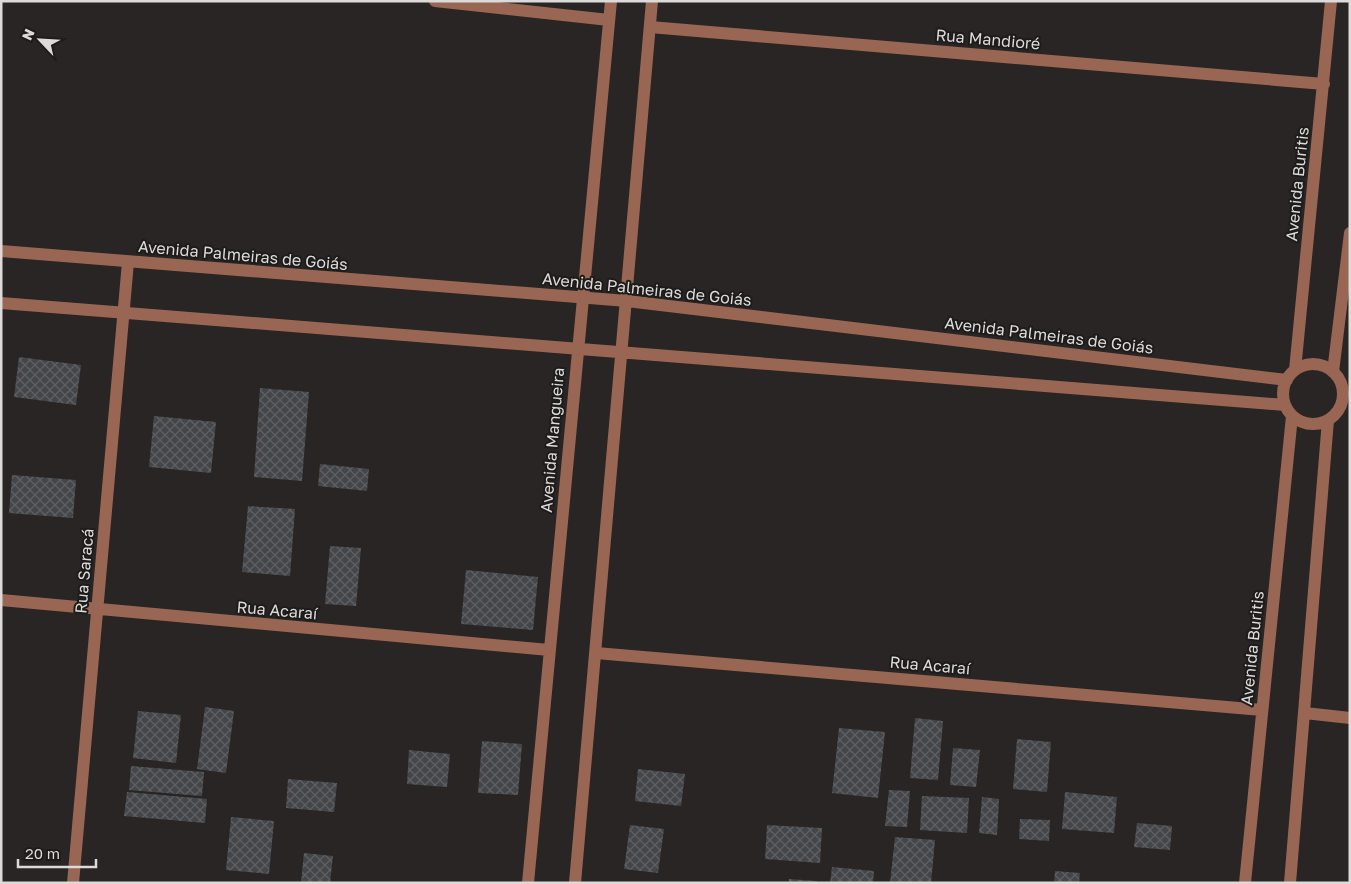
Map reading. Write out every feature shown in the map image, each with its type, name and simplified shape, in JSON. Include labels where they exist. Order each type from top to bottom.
[{"type":"street","points":[[435,1],[609,20]]},
{"type":"street","name":"Avenida Mangueira","points":[[528,883],[611,1]]},
{"type":"street","points":[[575,883],[623,351],[652,1]]},
{"type":"street","name":"Avenida Buritis","points":[[1296,370],[1331,1]]},
{"type":"street","name":"Rua Mandioré","points":[[650,27],[1324,84]]},
{"type":"street","points":[[1334,372],[1350,233]]},
{"type":"street","name":"Avenida Palmeiras de Goiás","points":[[1,251],[627,301],[1286,380]]},
{"type":"street","name":"Rua Saracá","points":[[73,883],[128,262]]},
{"type":"street","points":[[1,303],[623,351],[1288,410],[1310,424],[1320,424],[1344,411],[1343,397],[1345,384],[1334,372],[1315,364],[1296,370],[1286,380],[1283,392],[1288,410]]},
{"type":"street","name":"Avenida Buritis","points":[[1245,883],[1288,410]]},
{"type":"street","points":[[1290,883],[1328,420]]},
{"type":"street","name":"Rua Acaraí","points":[[1,600],[549,650]]},
{"type":"street","name":"Rua Acaraí","points":[[596,653],[1262,710]]},
{"type":"street","points":[[1305,713],[1350,718]]},
{"type":"building","points":[[19,357],[81,365],[76,405],[14,397]]},
{"type":"building","points":[[260,388],[309,392],[302,481],[254,477]]},
{"type":"building","points":[[154,416],[216,422],[211,473],[149,467]]},
{"type":"building","points":[[320,464],[369,469],[367,491],[318,486]]},
{"type":"building","points":[[12,475],[76,480],[73,518],[9,513]]},
{"type":"building","points":[[248,506],[295,509],[290,576],[242,572]]},
{"type":"building","points":[[330,546],[361,548],[356,606],[325,604]]},
{"type":"building","points":[[466,570],[538,577],[533,630],[461,624]]},
{"type":"building","points":[[205,707],[234,711],[226,773],[197,769]]},
{"type":"building","points":[[138,711],[181,715],[176,763],[133,758]]},
{"type":"building","points":[[915,718],[943,721],[938,780],[910,778]]},
{"type":"building","points":[[839,728],[885,732],[878,798],[832,793]]},
{"type":"building","points":[[1017,739],[1051,742],[1047,792],[1013,789]]},
{"type":"building","points":[[482,741],[522,744],[518,795],[478,793]]},
{"type":"building","points":[[953,748],[980,750],[976,787],[950,785]]},
{"type":"building","points":[[409,750],[450,754],[447,787],[407,784]]},
{"type":"building","points":[[131,766],[204,772],[202,796],[129,790]]},
{"type":"building","points":[[638,769],[685,774],[681,806],[635,801]]},
{"type":"building","points":[[288,779],[337,783],[334,812],[286,808]]},
{"type":"building","points":[[889,790],[910,791],[907,827],[885,826]]},
{"type":"building","points":[[127,792],[207,799],[205,823],[124,816]]},
{"type":"building","points":[[1065,792],[1117,797],[1114,833],[1062,829]]},
{"type":"building","points":[[922,796],[969,798],[967,833],[920,830]]},
{"type":"building","points":[[982,797],[999,799],[997,835],[979,833]]},
{"type":"building","points":[[231,817],[274,821],[269,874],[226,870]]},
{"type":"building","points":[[1020,819],[1050,820],[1049,841],[1019,839]]},
{"type":"building","points":[[1137,823],[1172,826],[1170,850],[1134,847]]},
{"type":"building","points":[[630,825],[664,829],[658,873],[624,869]]},
{"type":"building","points":[[767,825],[822,828],[820,863],[765,859]]},
{"type":"building","points":[[895,837],[935,840],[931,883],[890,883]]},
{"type":"building","points":[[304,853],[333,856],[330,883],[301,883]]},
{"type":"building","points":[[832,867],[874,871],[873,883],[830,883]]},
{"type":"building","points":[[1055,871],[1080,873],[1079,883],[1054,883]]},
{"type":"building","points":[[789,879],[817,881],[817,883],[789,883]]}]
